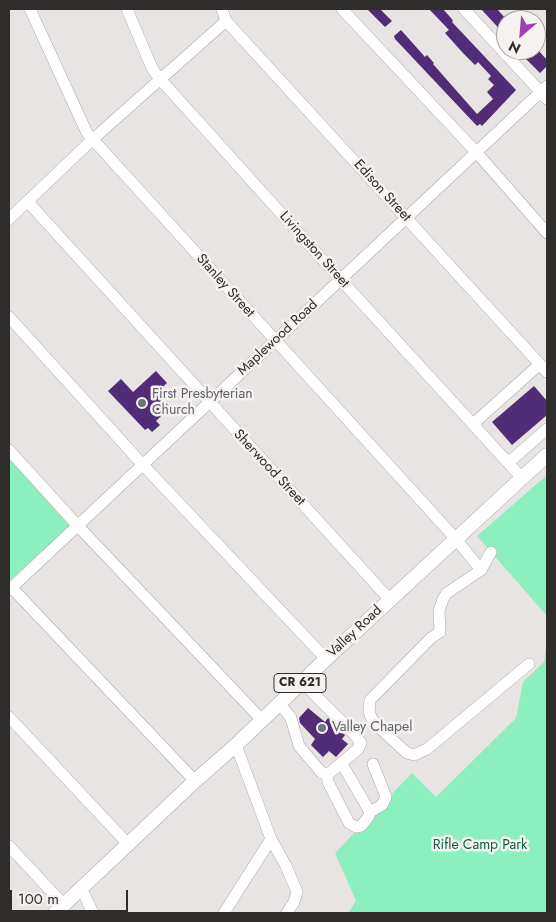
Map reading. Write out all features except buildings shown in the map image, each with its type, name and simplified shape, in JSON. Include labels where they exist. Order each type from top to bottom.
[{"type":"main road","name":"Valley Road","points":[[60,909],[195,781],[547,455]]},
{"type":"street","name":"Stanley Street","points":[[30,9],[87,133],[456,539],[481,570]]},
{"type":"street","name":"Livingston Street","points":[[127,9],[152,68],[160,79],[522,478]]},
{"type":"street","name":"Edison Street","points":[[222,9],[226,21],[544,368]]},
{"type":"street","points":[[342,9],[477,153],[547,233]]},
{"type":"street","points":[[464,9],[545,92]]},
{"type":"street","points":[[9,219],[93,139],[226,21]]},
{"type":"street","name":"Maplewood Road","points":[[10,588],[545,92]]},
{"type":"street","name":"Sherwood Street","points":[[28,202],[209,404],[390,600]]},
{"type":"street","points":[[9,317],[143,465],[326,660]]},
{"type":"street","points":[[473,424],[544,368]]},
{"type":"street","points":[[508,462],[547,429]]},
{"type":"street","points":[[9,450],[77,525],[262,720]]},
{"type":"street","points":[[490,552],[481,570],[447,593],[439,611],[440,632],[431,638],[370,700],[370,712],[374,722],[407,753],[414,755],[427,748],[529,664]]},
{"type":"street","points":[[10,588],[195,781]]},
{"type":"street","points":[[302,682],[331,709],[361,743],[358,749],[327,775]]},
{"type":"street","points":[[279,703],[291,718],[299,746],[321,772],[327,775]]},
{"type":"street","points":[[9,718],[128,844]]},
{"type":"street","points":[[236,745],[271,839],[286,866],[297,892],[294,902],[287,913]]},
{"type":"street","points":[[342,764],[370,812]]},
{"type":"street","points":[[327,775],[328,782],[349,823],[352,826],[361,826],[370,812],[382,805],[386,797],[373,764]]},
{"type":"street","points":[[224,913],[271,839]]},
{"type":"street","points":[[9,846],[60,909]]},
{"type":"street","points":[[81,888],[93,913]]},
{"type":"green space","points":[[9,458],[70,526],[9,581]]},
{"type":"green space","points":[[547,475],[547,616],[477,536]]},
{"type":"green space","name":"Rifle Camp Park","points":[[547,639],[547,913],[348,913],[356,901],[335,853],[412,773],[436,797],[516,718],[523,682],[544,662]]},
{"type":"place","name":"First Presbyterian Church","points":[[142,403]]},
{"type":"place","name":"Valley Chapel","points":[[322,728]]}]
